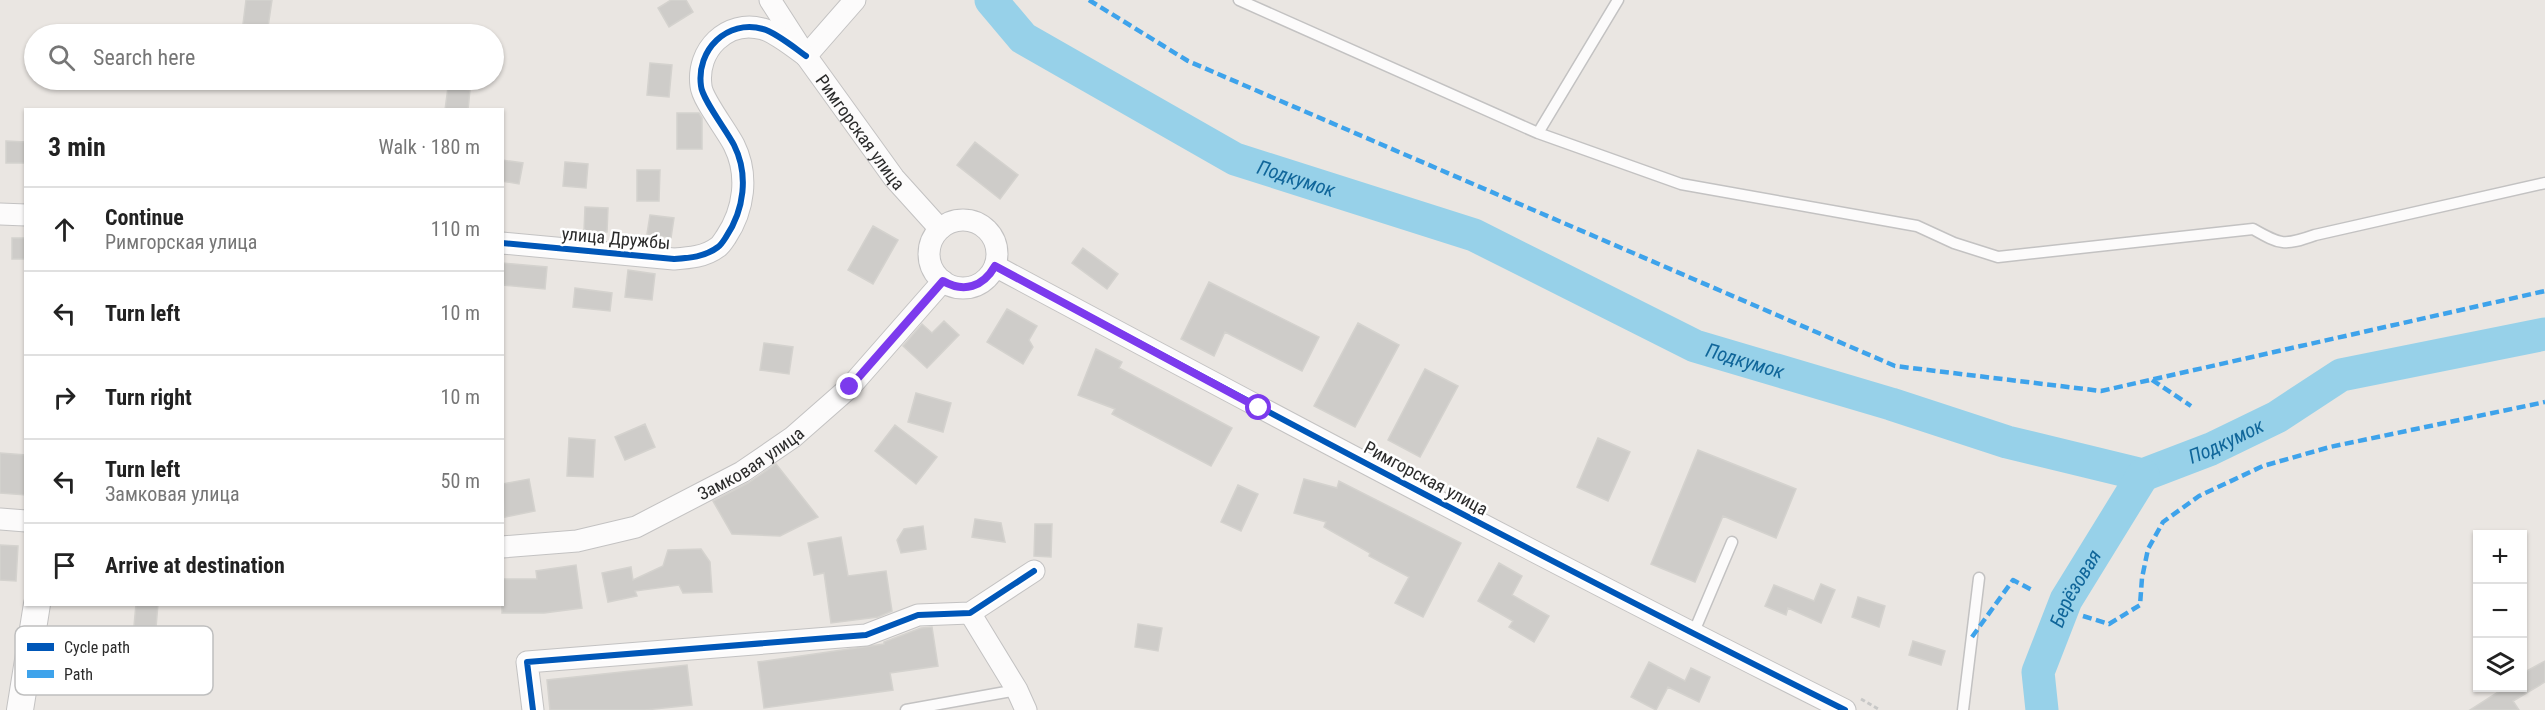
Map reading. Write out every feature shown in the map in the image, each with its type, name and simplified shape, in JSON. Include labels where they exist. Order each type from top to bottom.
[{"type":"street","name":"Римгорская улица","points":[[771,0],[806,56],[894,178],[940,229]]},
{"type":"street","points":[[806,56],[855,0]]},
{"type":"street","name":"улица Дружбы","points":[[504,243],[674,259],[699,256],[719,247],[734,226],[744,174],[736,148],[701,88],[700,63],[716,41],[736,28],[764,29],[806,56]]},
{"type":"street","points":[[0,214],[24,215]]},
{"type":"street","points":[[961,220],[982,226],[991,234],[996,244],[995,266],[982,283],[973,287],[952,286],[936,274],[929,256],[930,246],[940,229],[961,220]]},
{"type":"street","name":"Римгорская улица","points":[[995,266],[1249,402],[1693,634],[1845,710]]},
{"type":"street","name":"Замковая улица","points":[[504,547],[577,541],[636,527],[742,472],[793,437],[850,387],[943,281]]},
{"type":"street","points":[[0,519],[24,521]]},
{"type":"street","points":[[533,710],[527,662],[867,635],[918,615],[970,612],[1034,571]]},
{"type":"street","points":[[33,626],[37,606]]},
{"type":"street","points":[[970,612],[1017,690],[1026,710]]},
{"type":"street","points":[[20,710],[22,695]]},
{"type":"lane","points":[[1239,0],[1538,133],[1681,184],[1917,226],[1954,243],[1998,257],[2253,229],[2270,239],[2290,244],[2314,235],[2545,183]]},
{"type":"lane","points":[[1538,133],[1618,0]]},
{"type":"lane","points":[[1693,634],[1732,542]]},
{"type":"lane","points":[[1963,710],[1979,578]]},
{"type":"lane","points":[[906,710],[1017,690]]},
{"type":"building","points":[[246,0],[272,0],[268,24],[243,24]]},
{"type":"building","points":[[671,0],[686,0],[693,12],[669,27],[658,8]]},
{"type":"building","points":[[650,63],[672,65],[669,97],[647,95]]},
{"type":"building","points":[[448,90],[470,90],[468,108],[445,108]]},
{"type":"building","points":[[677,113],[699,113],[702,118],[702,149],[677,149]]},
{"type":"building","points":[[6,141],[24,142],[24,163],[6,163]]},
{"type":"building","points":[[975,142],[1018,175],[1000,199],[957,165]]},
{"type":"building","points":[[504,160],[523,163],[519,184],[504,181]]},
{"type":"building","points":[[565,162],[588,164],[586,188],[563,186]]},
{"type":"building","points":[[637,170],[660,170],[659,201],[637,201]]},
{"type":"building","points":[[585,207],[608,208],[607,232],[584,231]]},
{"type":"building","points":[[650,215],[674,218],[671,238],[647,234]]},
{"type":"building","points":[[873,226],[898,240],[873,284],[848,270]]},
{"type":"building","points":[[12,238],[24,238],[24,259],[12,259]]},
{"type":"building","points":[[1083,248],[1118,274],[1107,289],[1072,263]]},
{"type":"building","points":[[504,263],[547,267],[545,289],[504,285]]},
{"type":"building","points":[[628,270],[655,274],[652,300],[625,297]]},
{"type":"building","points":[[1209,282],[1319,337],[1302,371],[1225,332],[1214,356],[1181,339]]},
{"type":"building","points":[[575,288],[612,293],[610,311],[573,307]]},
{"type":"building","points":[[1007,309],[1037,326],[1029,340],[1033,347],[1023,364],[987,342]]},
{"type":"building","points":[[944,321],[959,335],[927,368],[903,346],[922,324],[932,333]]},
{"type":"building","points":[[1358,323],[1399,345],[1355,427],[1314,406]]},
{"type":"building","points":[[764,343],[793,347],[789,374],[760,370]]},
{"type":"building","points":[[1096,349],[1122,362],[1119,368],[1232,428],[1211,466],[1112,414],[1115,409],[1078,395]]},
{"type":"building","points":[[1425,369],[1458,386],[1420,457],[1388,440]]},
{"type":"building","points":[[916,393],[951,403],[943,432],[908,422]]},
{"type":"building","points":[[645,424],[655,447],[625,460],[615,437]]},
{"type":"building","points":[[895,425],[937,457],[916,484],[875,451]]},
{"type":"building","points":[[569,438],[595,440],[593,477],[567,476]]},
{"type":"building","points":[[1598,438],[1630,452],[1608,501],[1577,487]]},
{"type":"building","points":[[1698,450],[1796,489],[1776,538],[1723,516],[1695,582],[1651,564]]},
{"type":"building","points":[[0,453],[24,455],[24,495],[0,493]]},
{"type":"building","points":[[776,464],[818,517],[780,536],[732,534],[713,501],[748,483]]},
{"type":"building","points":[[529,479],[535,511],[505,517],[504,484]]},
{"type":"building","points":[[1304,479],[1337,488],[1339,481],[1461,543],[1423,617],[1395,603],[1409,577],[1369,556],[1370,553],[1324,527],[1326,522],[1294,513]]},
{"type":"building","points":[[1238,485],[1258,494],[1241,531],[1221,522]]},
{"type":"building","points":[[975,519],[1001,523],[1005,542],[972,537]]},
{"type":"building","points":[[1035,524],[1052,524],[1051,557],[1034,556]]},
{"type":"building","points":[[923,526],[926,549],[901,553],[897,540],[904,529]]},
{"type":"building","points":[[841,537],[848,576],[886,571],[892,611],[878,617],[831,623],[824,573],[814,575],[808,543]]},
{"type":"building","points":[[0,545],[18,546],[16,581],[0,580]]},
{"type":"building","points":[[701,549],[710,562],[712,592],[683,593],[679,585],[635,591],[637,596],[608,602],[602,573],[631,567],[633,580],[663,566],[668,550]]},
{"type":"building","points":[[1499,563],[1522,576],[1512,595],[1549,616],[1534,642],[1509,627],[1513,621],[1478,601]]},
{"type":"building","points":[[576,565],[582,608],[544,613],[502,613],[504,579],[537,579],[536,571]]},
{"type":"building","points":[[1821,584],[1835,590],[1821,623],[1788,608],[1786,615],[1765,606],[1774,585],[1814,601]]},
{"type":"building","points":[[1858,597],[1885,606],[1879,627],[1852,617]]},
{"type":"building","points":[[136,606],[158,606],[156,626],[134,626]]},
{"type":"building","points":[[1138,624],[1162,628],[1158,651],[1135,647]]},
{"type":"building","points":[[932,627],[938,666],[890,673],[893,690],[764,708],[758,662],[884,644],[884,642],[921,628]]},
{"type":"building","points":[[1913,641],[1945,651],[1941,665],[1909,655]]},
{"type":"building","points":[[2545,661],[2545,682],[2513,701],[2519,710],[2470,710],[2498,692],[2527,692],[2527,671]]},
{"type":"building","points":[[1649,662],[1685,681],[1691,668],[1710,677],[1699,702],[1668,687],[1656,710],[1631,697]]},
{"type":"building","points":[[687,665],[692,705],[645,710],[550,710],[547,680]]},
{"type":"waterway","name":"Подкумок","points":[[991,0],[1023,38],[1235,159],[1474,235],[1695,346],[1891,404],[2007,442],[2143,475],[2211,449],[2277,417],[2341,375],[2545,334]]},
{"type":"waterway","name":"Берёзовая","points":[[2042,710],[2038,672],[2066,600],[2143,475]]},
{"type":"marked path","points":[[1089,0],[1188,61],[1895,366],[2101,391],[2545,291]]},
{"type":"marked path","points":[[2152,380],[2191,406]]},
{"type":"marked path","points":[[2083,616],[2109,624],[2140,605],[2142,578],[2148,549],[2163,522],[2199,496],[2263,466],[2330,447],[2545,402]]},
{"type":"marked path","points":[[1972,637],[2013,580],[2034,591]]},
{"type":"cycle path","points":[[504,243],[674,259],[697,256],[713,250],[719,246],[732,227],[740,204],[743,180],[739,156],[734,145],[702,92],[701,73],[704,60],[717,40],[726,33],[750,27],[773,33],[806,56]]},
{"type":"cycle path","points":[[995,266],[1312,435],[1845,710]]},
{"type":"cycle path","points":[[533,710],[527,662],[866,635],[918,615],[970,613],[1034,571]]},
{"type":"route","points":[[850,387],[943,281],[962,288],[973,287],[982,283],[995,266],[1259,408]]}]
